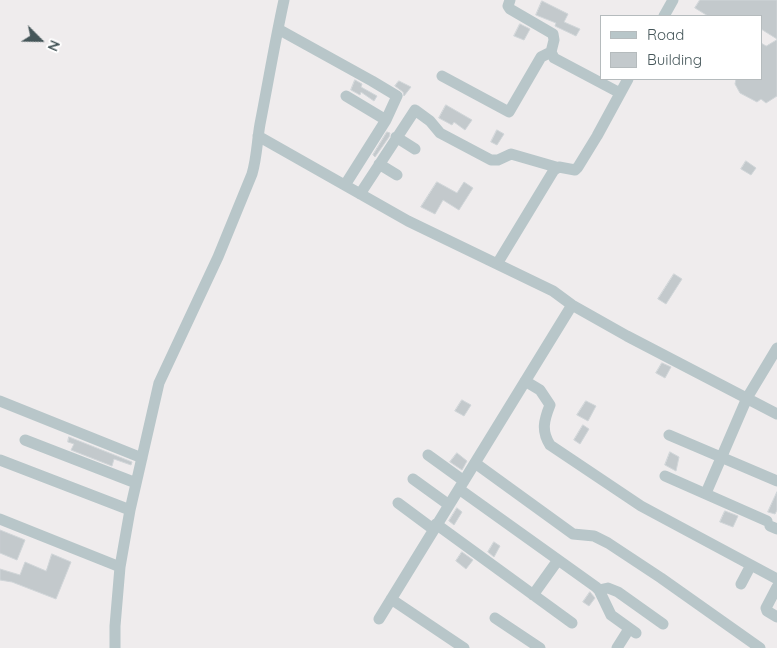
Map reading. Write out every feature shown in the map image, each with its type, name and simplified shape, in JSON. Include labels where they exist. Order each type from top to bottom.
[{"type":"street","points":[[115,648],[120,567],[130,510],[159,383],[218,257],[252,174],[284,0]]},
{"type":"street","points":[[510,0],[508,6],[510,9],[553,34],[554,40],[551,52],[554,58],[620,93]]},
{"type":"street","points":[[665,15],[673,0]]},
{"type":"street","points":[[278,30],[395,94],[397,99],[386,120],[345,185]]},
{"type":"street","points":[[442,76],[509,112],[541,57],[551,52]]},
{"type":"street","points":[[360,194],[415,110],[430,121],[440,133],[491,160],[498,160],[511,154],[556,167],[575,170],[597,136],[627,80]]},
{"type":"street","points":[[346,96],[386,120]]},
{"type":"street","points":[[258,136],[408,221],[553,292],[627,336],[777,414]]},
{"type":"street","points":[[396,137],[415,149]]},
{"type":"street","points":[[379,164],[398,175]]},
{"type":"street","points":[[497,264],[556,167]]},
{"type":"street","points":[[379,619],[572,305]]},
{"type":"street","points":[[706,493],[747,398],[777,348]]},
{"type":"street","points":[[525,381],[540,390],[550,405],[543,428],[545,437],[550,445],[641,506],[777,579]]},
{"type":"street","points":[[0,402],[142,458]]},
{"type":"street","points":[[669,434],[777,480]]},
{"type":"street","points":[[25,440],[136,483]]},
{"type":"street","points":[[428,454],[462,485],[599,590],[610,615],[633,631],[617,648]]},
{"type":"street","points":[[0,460],[130,510]]},
{"type":"street","points":[[475,463],[573,534],[594,536],[608,543],[760,648]]},
{"type":"street","points":[[665,476],[706,493],[772,525]]},
{"type":"street","points":[[413,479],[449,505]]},
{"type":"street","points":[[398,503],[435,526],[572,623]]},
{"type":"street","points":[[0,518],[120,567]]},
{"type":"street","points":[[533,595],[558,560]]},
{"type":"street","points":[[742,584],[751,565]]},
{"type":"street","points":[[599,590],[608,588],[618,592],[662,624]]},
{"type":"street","points":[[777,588],[766,608],[767,611],[777,616]]},
{"type":"street","points":[[391,599],[464,648]]},
{"type":"street","points":[[495,618],[540,648]]},
{"type":"building","points":[[700,0],[777,0],[777,39],[762,30],[762,15],[706,15],[695,8]]},
{"type":"building","points":[[542,1],[568,14],[564,22],[580,29],[576,36],[555,26],[556,23],[536,15]]},
{"type":"building","points":[[520,24],[530,29],[524,40],[514,36]]},
{"type":"building","points":[[777,40],[777,96],[766,103],[761,99],[757,102],[740,93],[735,84],[736,80],[762,80],[762,44],[766,46]]},
{"type":"building","points":[[355,80],[362,84],[361,87],[377,96],[374,101],[361,92],[360,95],[351,90]]},
{"type":"building","points":[[399,81],[411,87],[404,96],[403,92],[395,86]]},
{"type":"building","points":[[446,105],[472,120],[465,130],[454,122],[452,125],[439,118]]},
{"type":"building","points":[[497,130],[504,134],[497,145],[491,142]]},
{"type":"building","points":[[387,132],[390,133],[389,137],[375,157],[373,155]]},
{"type":"building","points":[[746,161],[756,168],[751,175],[741,169]]},
{"type":"building","points":[[437,182],[457,193],[464,182],[473,188],[459,210],[443,200],[435,214],[421,207]]},
{"type":"building","points":[[674,274],[682,279],[666,304],[658,299]]},
{"type":"building","points":[[662,363],[671,367],[665,378],[656,373]]},
{"type":"building","points":[[462,400],[471,405],[464,416],[455,411]]},
{"type":"building","points":[[586,401],[596,406],[588,421],[577,415]]},
{"type":"building","points":[[583,425],[589,429],[580,444],[574,440]]},
{"type":"building","points":[[69,437],[132,462],[131,465],[114,459],[112,466],[71,450],[74,444],[68,442]]},
{"type":"building","points":[[670,452],[679,457],[676,471],[665,465]]},
{"type":"building","points":[[457,453],[467,461],[462,470],[450,462]]},
{"type":"building","points":[[777,492],[777,510],[775,514],[768,512]]},
{"type":"building","points":[[457,508],[462,512],[454,525],[449,521]]},
{"type":"building","points":[[725,511],[738,516],[733,527],[720,522]]},
{"type":"building","points":[[0,530],[25,540],[17,560],[0,553]]},
{"type":"building","points":[[494,542],[500,546],[494,557],[488,552]]},
{"type":"building","points":[[462,552],[473,560],[466,569],[456,561]]},
{"type":"building","points":[[52,554],[71,562],[56,599],[12,582],[0,580],[0,569],[20,575],[25,562],[46,571]]},
{"type":"building","points":[[590,592],[595,598],[589,606],[583,602]]}]
